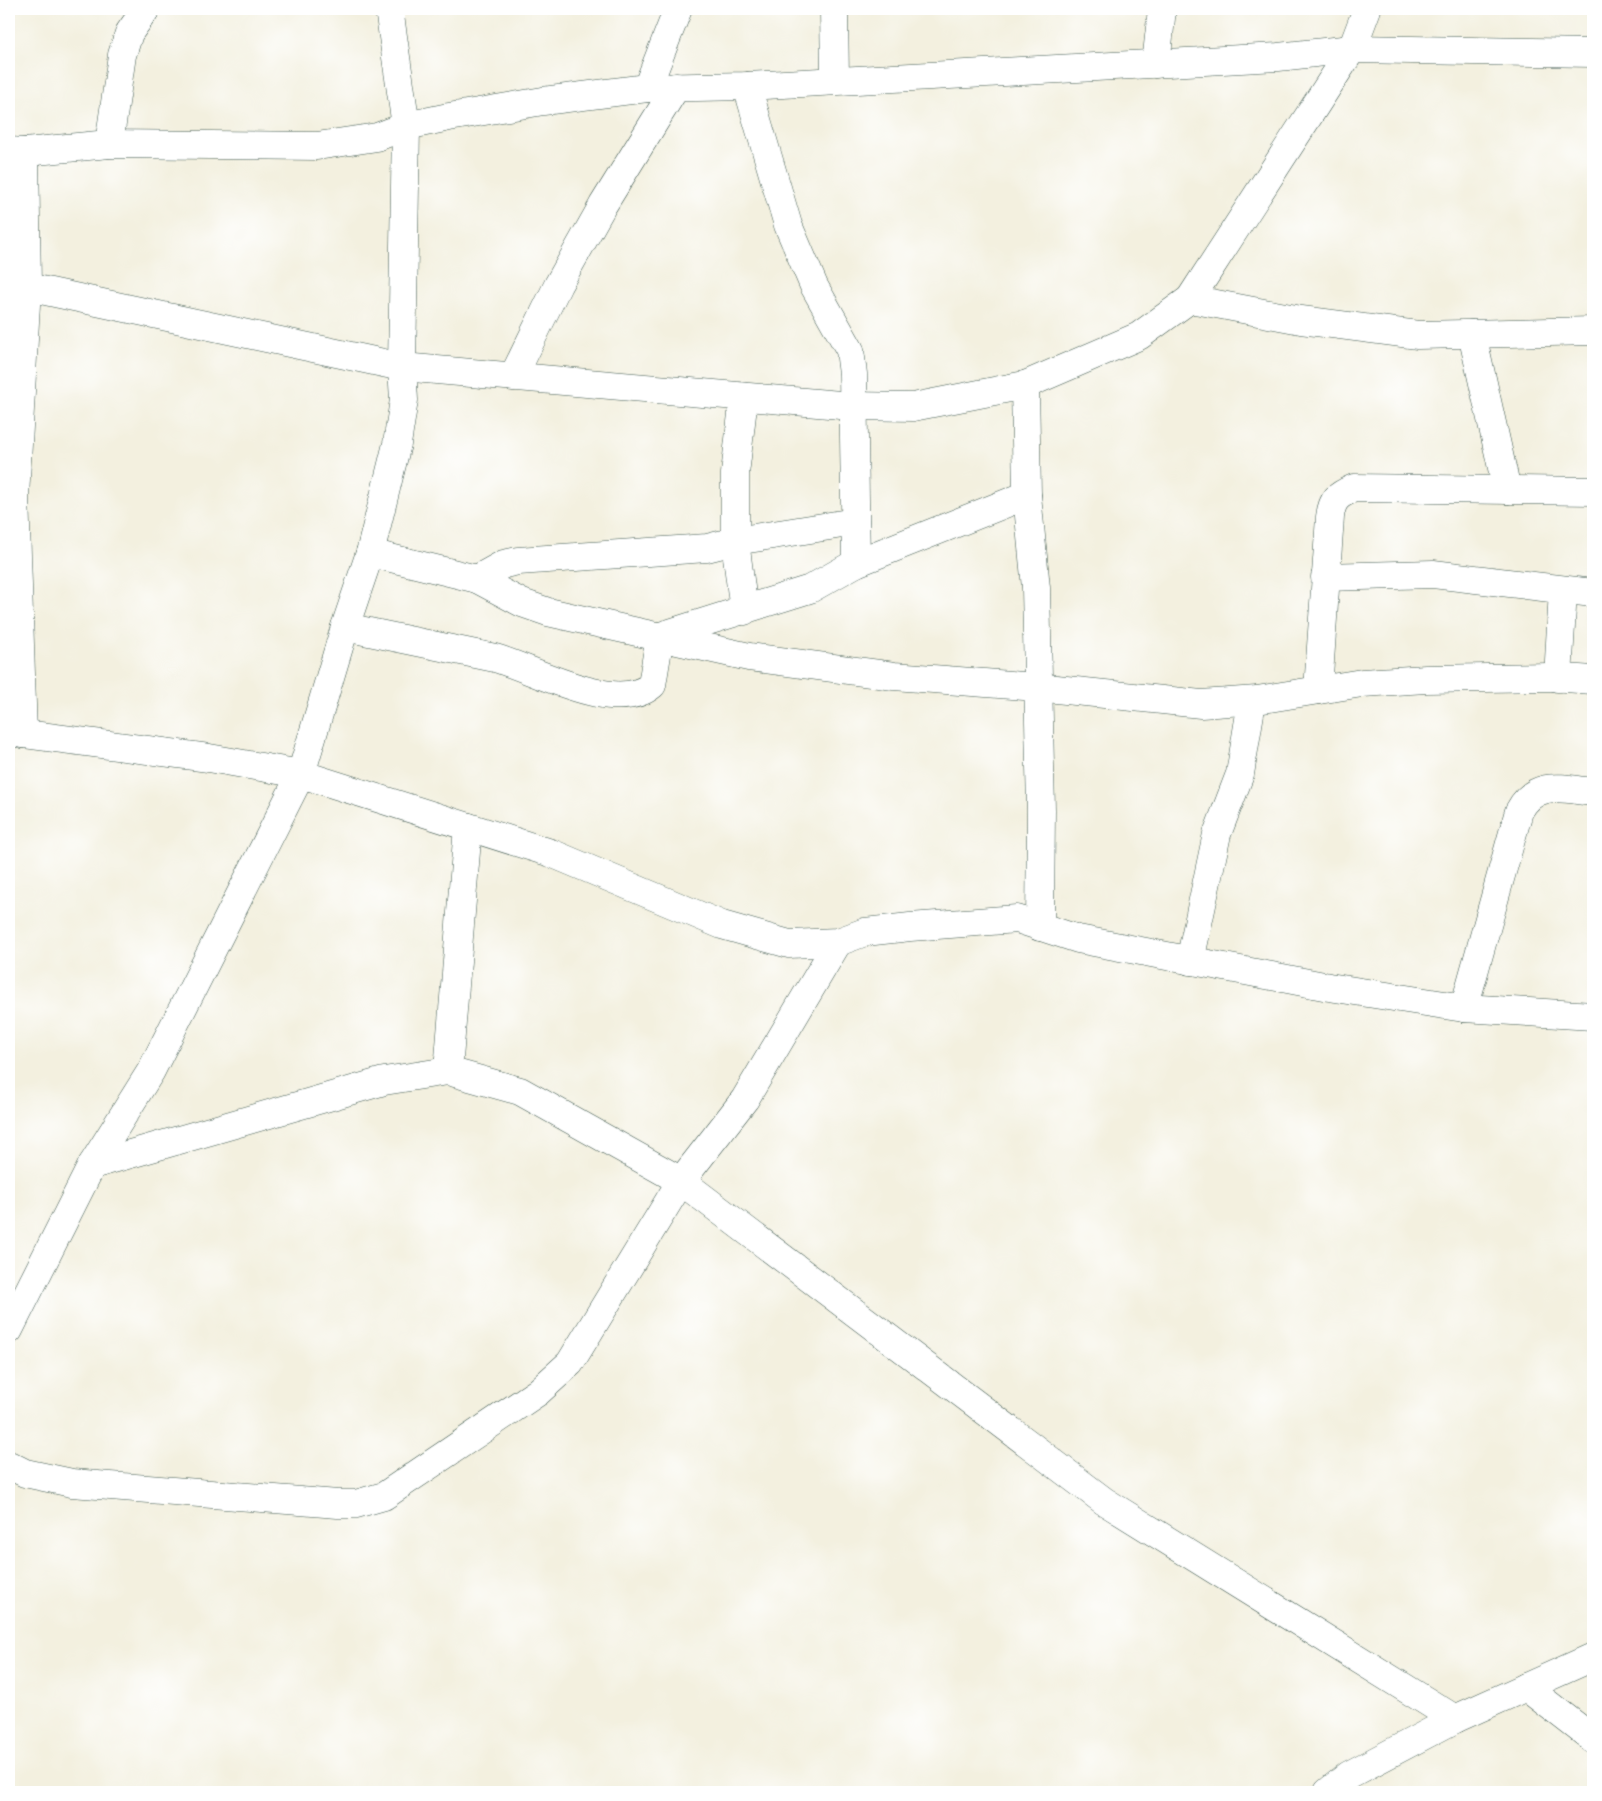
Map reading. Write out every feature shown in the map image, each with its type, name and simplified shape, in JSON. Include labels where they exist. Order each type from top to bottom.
[{"type":"street","points":[[109,144],[122,54],[129,33],[146,9]]},
{"type":"street","points":[[9,1330],[92,1165],[151,1071],[301,774],[345,627],[370,553],[397,444],[404,400],[402,368],[406,126],[389,9]]},
{"type":"street","points":[[647,88],[678,9]]},
{"type":"street","points":[[834,9],[835,80]]},
{"type":"street","points":[[1156,64],[1162,9]]},
{"type":"street","points":[[26,287],[402,368],[852,406],[913,407],[1025,385],[1139,336],[1190,298],[1352,50],[1367,9]]},
{"type":"street","points":[[1593,53],[1352,50],[1278,57],[1156,64],[747,86],[647,88],[543,101],[406,126],[377,138],[317,146],[109,144],[17,151],[26,287],[12,495],[16,733],[210,758],[301,774],[551,853],[722,925],[789,944],[838,942],[865,932],[1017,919],[1078,939],[1330,987],[1464,1008],[1593,1016]]},
{"type":"street","points":[[747,86],[788,225],[814,286],[850,350],[853,374],[852,406],[856,563]]},
{"type":"street","points":[[513,377],[558,285],[603,205],[676,87]]},
{"type":"street","points":[[1190,298],[1301,320],[1418,335],[1593,331]]},
{"type":"street","points":[[1472,334],[1507,490]]},
{"type":"street","points":[[1025,385],[1028,495],[1036,588],[1041,810],[1040,927]]},
{"type":"street","points":[[744,397],[735,474],[735,541],[744,611]]},
{"type":"street","points":[[1318,690],[1331,502],[1340,494],[1354,488],[1593,492]]},
{"type":"street","points":[[660,636],[810,589],[856,563],[1028,495]]},
{"type":"street","points":[[477,579],[504,564],[518,561],[707,548],[735,541],[855,522]]},
{"type":"street","points":[[370,553],[477,579],[522,603],[548,612],[749,657],[894,676],[1037,687],[1201,704],[1252,700],[1362,683],[1426,678],[1558,678],[1593,680]]},
{"type":"street","points":[[1325,577],[1433,574],[1593,593]]},
{"type":"street","points":[[1558,678],[1563,590]]},
{"type":"street","points":[[345,627],[518,664],[558,683],[590,692],[629,695],[643,693],[652,685],[660,636]]},
{"type":"street","points":[[1190,960],[1216,834],[1240,774],[1252,700]]},
{"type":"street","points":[[1464,1008],[1519,811],[1524,802],[1533,792],[1544,788],[1593,792]]},
{"type":"street","points":[[448,1071],[468,827]]},
{"type":"street","points":[[9,1465],[25,1473],[72,1483],[338,1504],[356,1504],[384,1496],[538,1392],[570,1363],[680,1181],[744,1099],[838,942]]},
{"type":"street","points":[[92,1165],[384,1081],[448,1071],[520,1091],[680,1181],[1104,1500],[1455,1719]]},
{"type":"street","points":[[1328,1792],[1349,1775],[1455,1719],[1593,1657]]},
{"type":"street","points":[[1526,1687],[1593,1738]]}]
